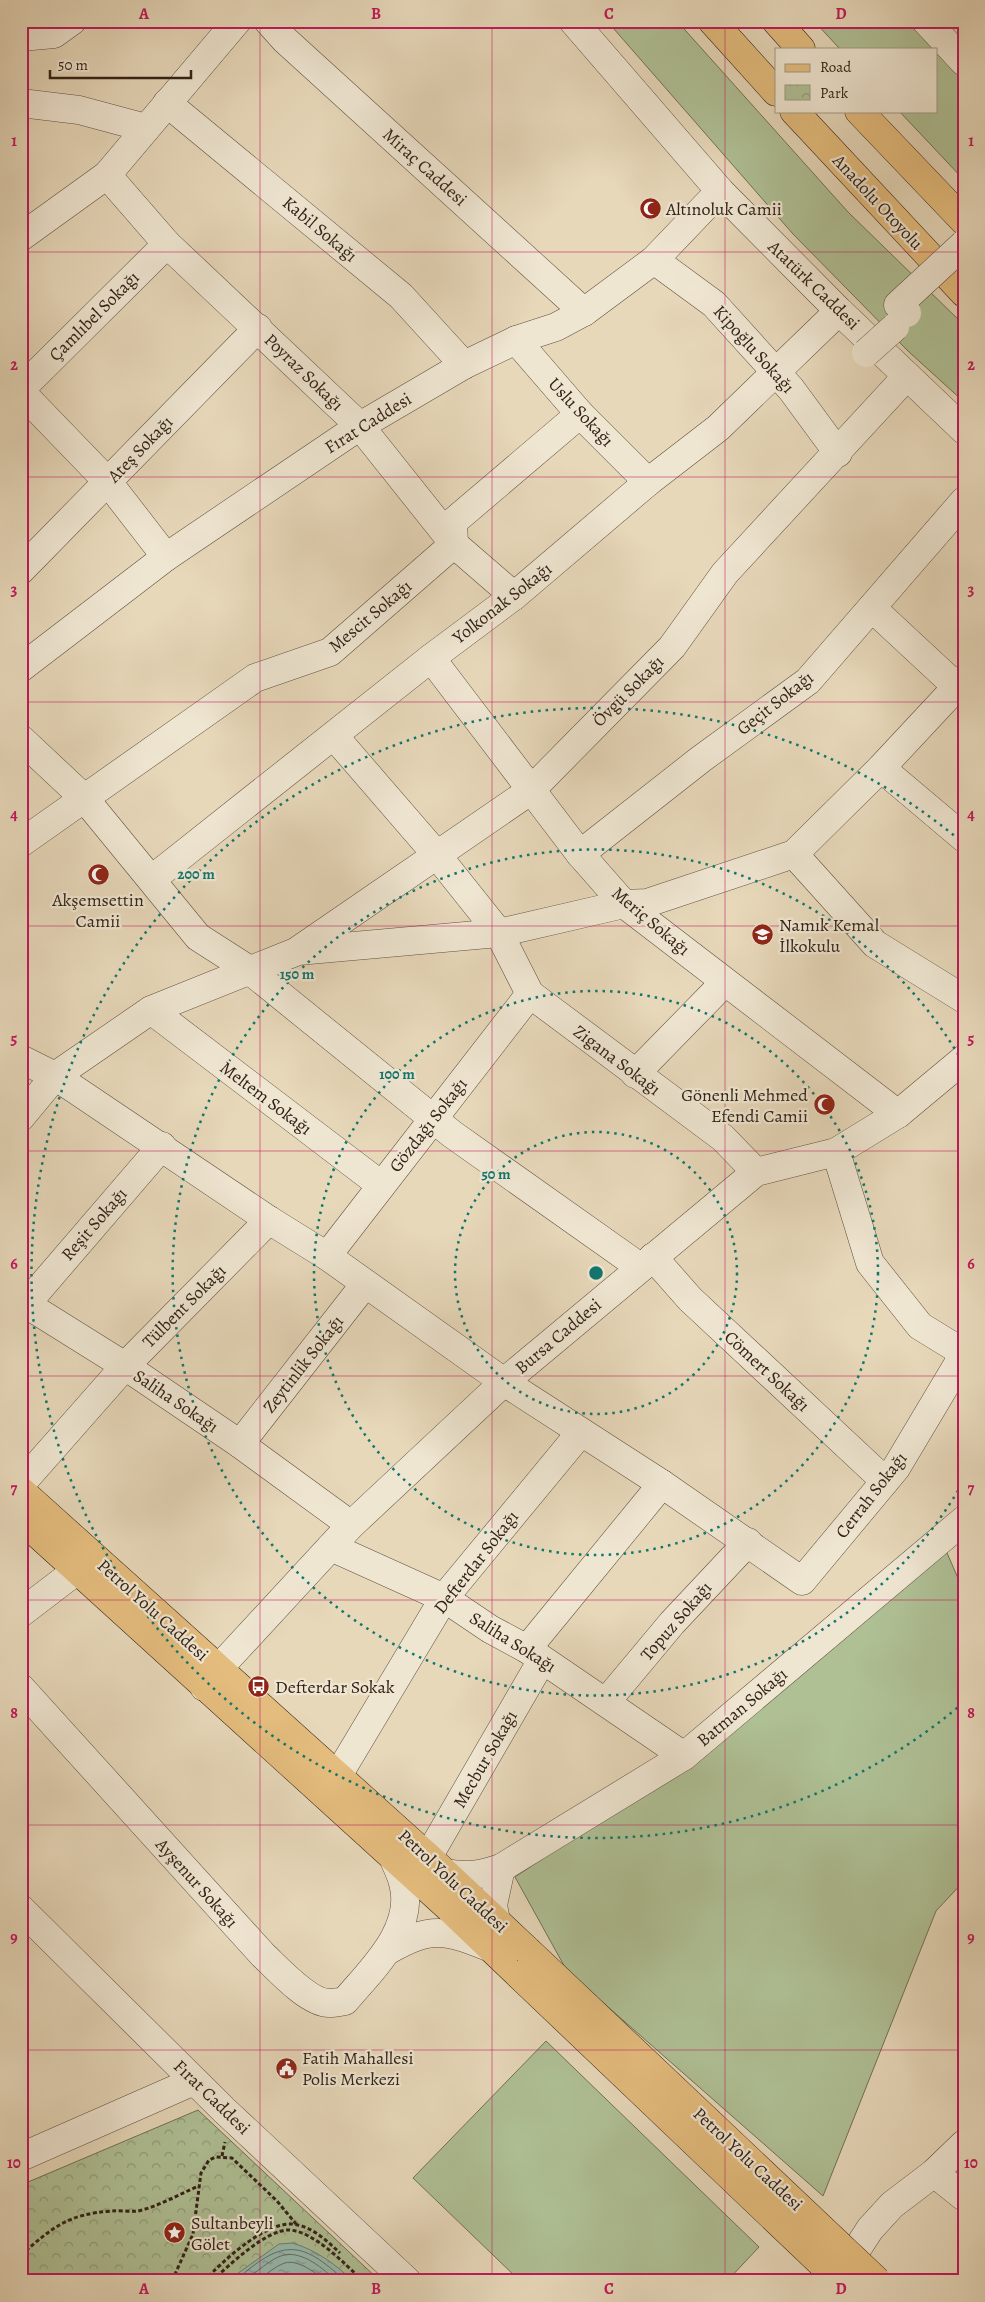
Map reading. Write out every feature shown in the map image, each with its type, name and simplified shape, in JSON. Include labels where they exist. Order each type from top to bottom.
[{"type":"main road","points":[[712,21],[775,91]]},
{"type":"main road","points":[[776,21],[800,48]]},
{"type":"main road","name":"Anadolu Otoyolu","points":[[795,112],[964,293]]},
{"type":"main road","points":[[861,112],[964,221]]},
{"type":"main road","name":"Petrol Yolu Caddesi","points":[[21,1491],[393,1857],[492,1948],[523,1963],[877,2281]]},
{"type":"main road","name":"Petrol Yolu Caddesi","points":[[21,1520],[76,1571],[337,1777],[437,1865],[496,1921],[523,1963],[838,2281]]},
{"type":"street","points":[[21,37],[54,34],[72,21]]},
{"type":"street","points":[[21,237],[107,175],[237,21]]},
{"type":"street","name":"Miraç Caddesi","points":[[268,21],[285,40],[584,312]]},
{"type":"street","name":"Atatürk Caddesi","points":[[573,21],[720,191],[839,311],[964,430]]},
{"type":"street","points":[[926,21],[964,62]]},
{"type":"street","points":[[21,103],[79,110],[146,128]]},
{"type":"street","name":"Kabil Sokağı","points":[[167,103],[401,296],[464,365]]},
{"type":"street","name":"Poyraz Sokağı","points":[[107,175],[167,244],[360,426],[454,544],[514,596]]},
{"type":"street","name":"Fırat Caddesi","points":[[21,668],[166,557],[360,426],[464,365],[516,340],[556,327],[584,312],[654,260],[720,191]]},
{"type":"street","name":"Çamlıbel Sokağı","points":[[21,391],[167,244]]},
{"type":"street","points":[[866,353],[901,320],[898,304],[964,244]]},
{"type":"street","name":"Kipoğlu Sokağı","points":[[654,260],[714,304],[776,371],[838,454]]},
{"type":"street","name":"Yolkonak Sokağı","points":[[152,879],[431,658],[514,596],[648,482],[718,428],[839,311]]},
{"type":"street","name":"Ateş Sokağı","points":[[21,570],[258,328]]},
{"type":"street","name":"Uslu Sokağı","points":[[516,340],[580,414],[648,482]]},
{"type":"street","name":"Övgü Sokağı","points":[[298,950],[530,791],[672,647],[725,572],[838,454],[907,376]]},
{"type":"street","points":[[21,391],[108,482],[166,557]]},
{"type":"street","points":[[454,544],[453,522],[580,414]]},
{"type":"street","name":"Geçit Sokağı","points":[[580,854],[701,759],[808,681],[964,501]]},
{"type":"street","name":"Mescit Sokağı","points":[[21,843],[255,678],[330,652],[454,544]]},
{"type":"street","points":[[21,1117],[55,1076],[151,1010],[298,950],[499,933],[624,904],[646,903],[794,854],[881,768],[960,683],[872,608]]},
{"type":"street","name":"Meriç Sokağı","points":[[431,658],[530,791],[580,854],[624,904],[898,1114]]},
{"type":"street","name":"Zigana Sokağı","points":[[334,736],[436,854],[499,933],[530,994],[723,1138],[756,1172]]},
{"type":"street","name":"Cömert Sokağı","points":[[21,739],[85,799],[198,937],[248,969],[433,1118],[646,1262],[690,1299],[885,1480]]},
{"type":"street","points":[[881,768],[964,838]]},
{"type":"street","points":[[794,854],[876,944],[964,999]]},
{"type":"street","points":[[635,1074],[726,982]]},
{"type":"street","name":"Gözdağı Sokağı","points":[[327,1256],[530,994]]},
{"type":"street","name":"Meltem Sokağı","points":[[151,1010],[381,1185]]},
{"type":"street","points":[[21,1059],[55,1076],[162,1146],[269,1220],[327,1256],[504,1382],[748,1542]]},
{"type":"street","name":"Bursa Caddesi","points":[[211,1678],[351,1525],[504,1382],[646,1262],[756,1172],[836,1152],[898,1114],[964,1059]]},
{"type":"street","name":"Reşit Sokağı","points":[[24,1302],[162,1146]]},
{"type":"street","points":[[836,1152],[870,1263],[920,1326],[964,1354]]},
{"type":"street","name":"Tülbent Sokağı","points":[[21,1484],[125,1366],[269,1220]]},
{"type":"street","name":"Zeytinlik Sokağı","points":[[240,1444],[365,1284]]},
{"type":"street","name":"Saliha Sokağı","points":[[24,1302],[125,1366],[240,1444],[351,1525]]},
{"type":"street","name":"Cerrah Sokağı","points":[[748,1542],[802,1581],[896,1468],[964,1354]]},
{"type":"street","name":"Defterdar Sokağı","points":[[337,1777],[444,1598],[581,1432]]},
{"type":"street","name":"Mecbur Sokağı","points":[[437,1865],[535,1655],[662,1484]]},
{"type":"street","name":"Batman Sokağı","points":[[437,1865],[465,1876],[480,1875],[501,1868],[684,1756],[964,1520]]},
{"type":"street","name":"Topuz Sokağı","points":[[606,1702],[672,1623],[748,1542]]},
{"type":"street","name":"Saliha Sokağı","points":[[331,1547],[444,1598],[490,1629],[535,1655],[684,1756]]},
{"type":"street","points":[[21,1613],[76,1571]]},
{"type":"street","name":"Ayşenur Sokağı","points":[[21,1688],[263,1955],[312,1998],[328,2004],[345,2001],[387,1951]]},
{"type":"street","points":[[387,1951],[399,1926],[405,1895],[403,1883],[393,1857]]},
{"type":"street","points":[[496,1921],[493,1905],[501,1868]]},
{"type":"street","name":"Fırat Caddesi","points":[[21,1909],[194,2081],[408,2281]]},
{"type":"street","points":[[387,1951],[420,1935],[445,1932],[492,1948]]},
{"type":"street","points":[[21,2157],[194,2081]]},
{"type":"street","points":[[838,2281],[870,2229],[892,2205],[934,2173],[964,2144]]},
{"type":"street","points":[[934,2173],[964,2197]]},
{"type":"path","points":[[172,2281],[193,2234],[201,2173],[209,2160],[222,2156],[232,2158],[277,2202],[296,2224]]},
{"type":"path","points":[[21,2255],[52,2228],[69,2219],[112,2210],[138,2211],[174,2198],[199,2186]]},
{"type":"path","points":[[204,2281],[230,2255],[260,2235],[275,2227],[296,2224],[310,2229],[357,2268]]},
{"type":"path","points":[[212,2281],[234,2260],[255,2245],[287,2230],[298,2232],[326,2247],[364,2281]]},
{"type":"green space","points":[[607,21],[677,21],[848,212],[964,325],[964,402],[908,351],[793,234]]},
{"type":"green space","points":[[814,21],[914,21],[964,72],[964,180],[900,112],[938,112],[938,48],[839,48]]},
{"type":"green space","points":[[944,1546],[964,1592],[964,1881],[936,1911],[823,2196],[567,1971],[515,1877],[720,1741]]},
{"type":"green space","points":[[546,2041],[759,2247],[727,2281],[520,2281],[413,2178]]},
{"type":"green space","name":"Sultanbeyli Gölet","points":[[198,2110],[380,2281],[21,2281],[21,2185]]},
{"type":"water","points":[[293,2243],[325,2258],[353,2281],[227,2281],[279,2244]]},
{"type":"place","name":"Altınoluk Camii","points":[[650,209]]},
{"type":"place","name":"Akşemsettin Camii","points":[[98,875]]},
{"type":"place","name":"Namık Kemal İlkokulu","points":[[763,935]]},
{"type":"place","name":"Gönenli Mehmed Efendi Camii","points":[[824,1105]]},
{"type":"place","name":"Defterdar Sokak","points":[[259,1687]]},
{"type":"place","name":"Fatih Mahallesi Polis Merkezi","points":[[286,2068]]},
{"type":"place","name":"Sultanbeyli Gölet","points":[[175,2233]]}]
